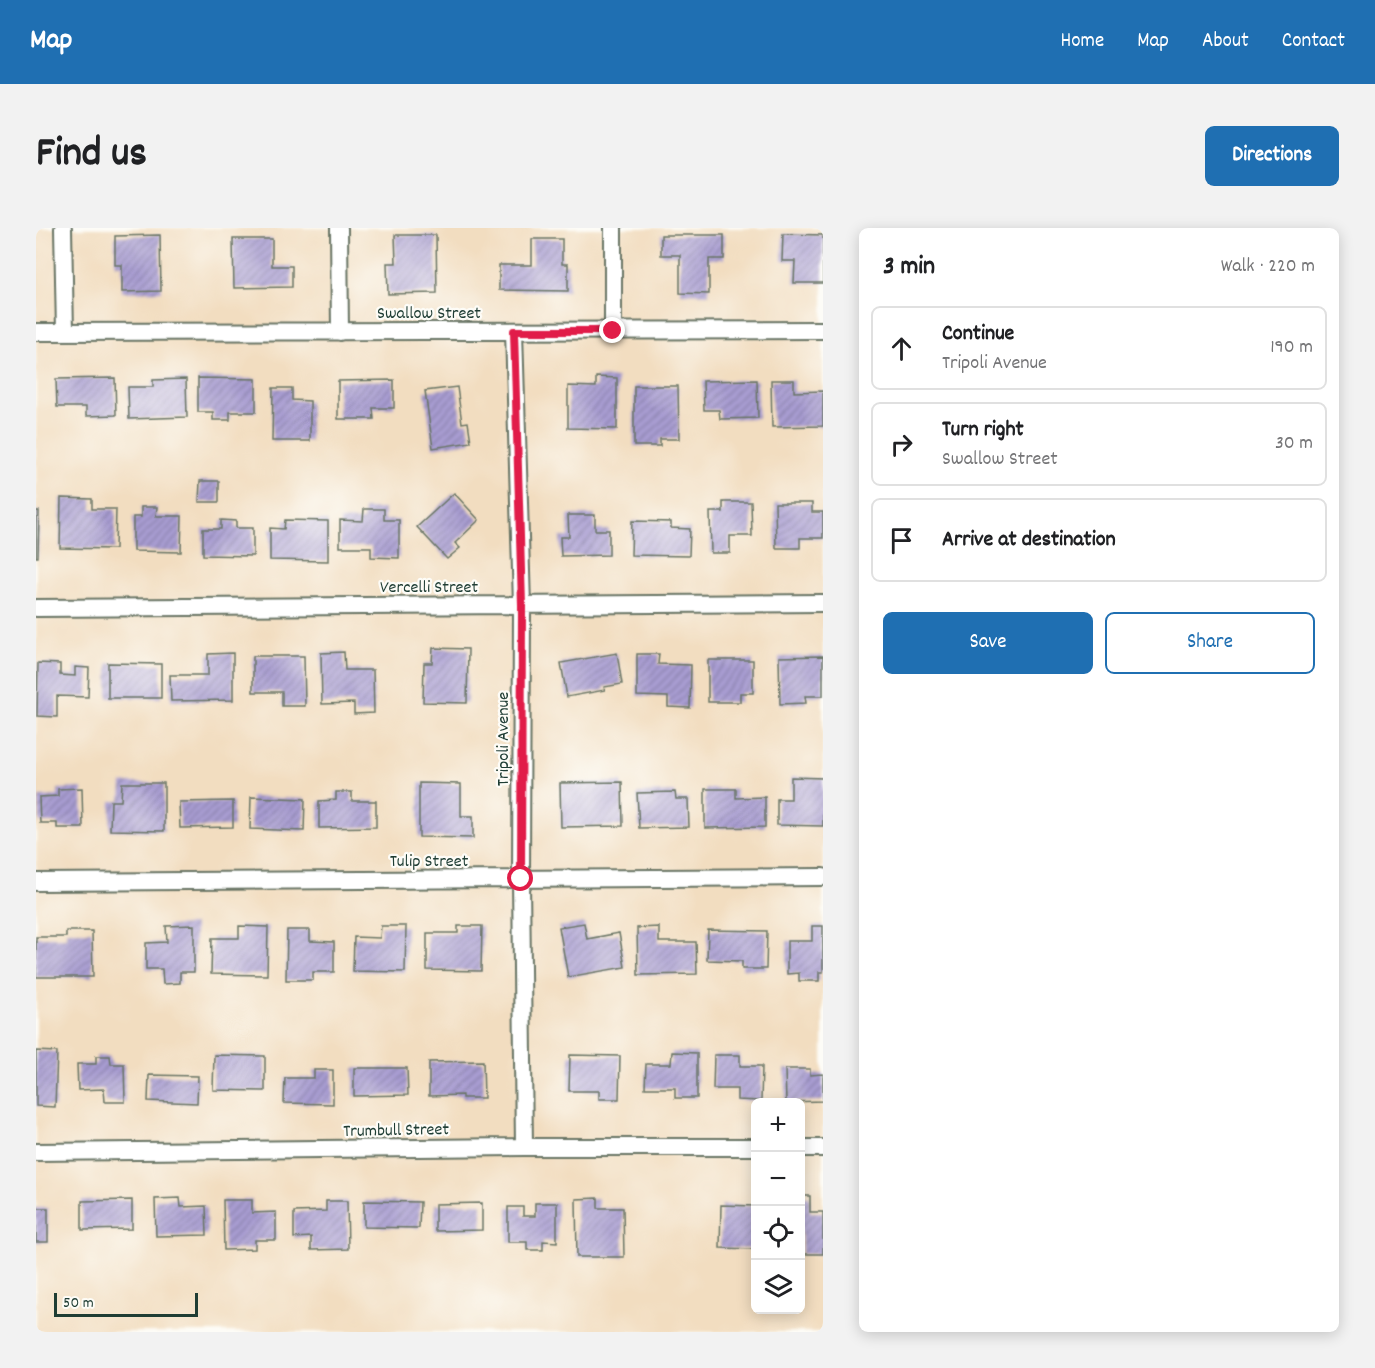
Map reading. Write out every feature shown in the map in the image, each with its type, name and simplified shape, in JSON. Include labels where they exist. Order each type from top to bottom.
[{"type":"street","points":[[63,228],[65,332]]},
{"type":"street","points":[[339,228],[340,332]]},
{"type":"street","points":[[613,228],[613,331]]},
{"type":"street","name":"Swallow Street","points":[[36,332],[823,330]]},
{"type":"street","name":"Tripoli Avenue","points":[[514,331],[522,605],[521,879],[524,1147]]},
{"type":"street","name":"Vercelli Street","points":[[36,608],[823,603]]},
{"type":"street","name":"Tulip Street","points":[[36,882],[823,877]]},
{"type":"street","name":"Trumbull Street","points":[[36,1152],[524,1147],[751,1148]]},
{"type":"street","points":[[805,1148],[823,1148]]},
{"type":"building","points":[[783,234],[823,235],[823,283],[794,283],[795,261],[782,261]]},
{"type":"building","points":[[160,235],[161,291],[122,292],[122,265],[115,265],[115,236]]},
{"type":"building","points":[[395,235],[436,235],[437,293],[388,294],[387,263],[396,263]]},
{"type":"building","points":[[661,235],[724,235],[724,259],[709,259],[709,294],[680,293],[680,255],[661,255]]},
{"type":"building","points":[[233,239],[272,239],[272,266],[292,266],[292,287],[234,288]]},
{"type":"building","points":[[532,239],[562,239],[562,264],[568,264],[568,291],[499,290],[499,265],[532,265]]},
{"type":"building","points":[[596,377],[617,378],[617,429],[568,428],[568,386],[596,387]]},
{"type":"building","points":[[115,378],[116,415],[86,416],[86,407],[57,407],[56,379]]},
{"type":"building","points":[[198,378],[256,379],[256,412],[230,412],[230,420],[213,420],[213,412],[198,412]]},
{"type":"building","points":[[186,379],[187,417],[129,419],[128,387],[153,387],[153,380]]},
{"type":"building","points":[[394,380],[394,408],[373,408],[374,419],[338,419],[338,381]]},
{"type":"building","points":[[757,380],[758,418],[720,419],[719,410],[704,410],[703,381]]},
{"type":"building","points":[[771,380],[794,380],[794,392],[823,391],[823,426],[772,427]]},
{"type":"building","points":[[634,386],[678,386],[679,439],[660,439],[660,446],[634,446]]},
{"type":"building","points":[[457,387],[462,423],[468,422],[471,442],[433,448],[425,391]]},
{"type":"building","points":[[273,388],[292,388],[292,400],[310,401],[310,441],[272,441]]},
{"type":"building","points":[[200,481],[219,481],[219,502],[199,502]]},
{"type":"building","points":[[454,493],[479,520],[455,543],[460,548],[447,559],[417,527]]},
{"type":"building","points":[[61,498],[92,499],[92,509],[116,509],[115,549],[60,548]]},
{"type":"building","points":[[723,502],[751,502],[752,536],[730,536],[730,553],[711,553],[710,512],[723,512]]},
{"type":"building","points":[[775,503],[812,503],[812,512],[823,512],[823,538],[800,538],[800,548],[776,548]]},
{"type":"building","points":[[141,507],[157,507],[156,516],[182,516],[181,552],[133,551],[133,517],[141,517]]},
{"type":"building","points":[[364,509],[384,509],[384,520],[399,520],[399,558],[371,557],[371,547],[340,547],[340,520],[363,521]]},
{"type":"building","points":[[36,511],[39,511],[38,557],[36,557]]},
{"type":"building","points":[[568,515],[595,515],[595,530],[609,530],[609,555],[561,556],[560,537],[569,537]]},
{"type":"building","points":[[221,520],[236,521],[236,528],[253,528],[253,556],[203,555],[203,529],[221,529]]},
{"type":"building","points":[[285,520],[328,521],[328,561],[270,560],[270,528],[284,529]]},
{"type":"building","points":[[632,521],[671,522],[671,528],[690,529],[689,556],[631,555]]},
{"type":"building","points":[[433,648],[468,649],[467,703],[423,702],[424,663],[432,663]]},
{"type":"building","points":[[344,652],[345,670],[373,670],[374,713],[354,714],[354,703],[322,704],[321,653]]},
{"type":"building","points":[[233,653],[233,700],[171,701],[170,675],[208,675],[208,654]]},
{"type":"building","points":[[617,653],[622,684],[604,687],[605,690],[567,697],[561,663]]},
{"type":"building","points":[[637,654],[659,654],[658,664],[691,665],[690,708],[668,707],[668,697],[637,696]]},
{"type":"building","points":[[253,656],[304,656],[305,706],[282,706],[282,692],[253,692]]},
{"type":"building","points":[[823,656],[823,696],[805,696],[806,703],[780,704],[779,657]]},
{"type":"building","points":[[708,660],[753,660],[753,693],[740,693],[740,702],[708,702]]},
{"type":"building","points":[[38,663],[60,664],[60,675],[75,676],[75,667],[89,668],[88,697],[57,696],[57,717],[37,716]]},
{"type":"building","points":[[108,663],[161,664],[161,698],[108,698]]},
{"type":"building","points":[[791,777],[823,778],[823,826],[777,825],[777,799],[791,799]]},
{"type":"building","points":[[622,782],[623,826],[561,827],[560,783]]},
{"type":"building","points":[[122,783],[164,783],[164,831],[110,830],[111,801],[121,801]]},
{"type":"building","points":[[419,783],[461,784],[461,816],[473,816],[473,838],[419,837]]},
{"type":"building","points":[[82,788],[83,828],[57,828],[57,823],[40,823],[39,797],[58,796],[58,789]]},
{"type":"building","points":[[705,789],[736,789],[736,798],[765,797],[765,827],[705,828]]},
{"type":"building","points":[[336,792],[352,792],[352,801],[376,801],[376,827],[319,828],[319,801],[336,800]]},
{"type":"building","points":[[675,792],[676,799],[688,799],[689,827],[639,828],[637,793]]},
{"type":"building","points":[[251,797],[305,799],[304,831],[250,829]]},
{"type":"building","points":[[233,801],[233,827],[180,828],[179,802]]},
{"type":"building","points":[[584,923],[587,939],[619,933],[625,967],[568,977],[559,927]]},
{"type":"building","points":[[194,925],[194,972],[180,972],[180,983],[163,984],[162,969],[146,969],[146,943],[167,942],[166,926]]},
{"type":"building","points":[[239,926],[268,927],[267,975],[211,974],[212,938],[239,938]]},
{"type":"building","points":[[381,926],[406,926],[405,972],[353,971],[354,937],[380,938]]},
{"type":"building","points":[[458,926],[482,926],[481,971],[427,970],[427,933],[458,933]]},
{"type":"building","points":[[812,926],[823,926],[823,972],[819,972],[819,981],[799,981],[799,973],[787,974],[787,941],[812,941]]},
{"type":"building","points":[[659,927],[659,942],[696,942],[697,974],[638,975],[637,928]]},
{"type":"building","points":[[287,930],[310,930],[310,941],[334,942],[334,972],[313,972],[313,980],[286,980]]},
{"type":"building","points":[[708,930],[767,931],[766,969],[742,969],[742,961],[707,960]]},
{"type":"building","points":[[66,931],[92,931],[93,977],[36,977],[36,937],[66,937]]},
{"type":"building","points":[[36,1051],[57,1052],[55,1107],[36,1106]]},
{"type":"building","points":[[672,1052],[697,1053],[697,1098],[675,1098],[675,1088],[645,1088],[646,1064],[671,1064]]},
{"type":"building","points":[[214,1055],[265,1056],[265,1091],[213,1090]]},
{"type":"building","points":[[570,1055],[620,1056],[619,1099],[599,1099],[599,1091],[569,1091]]},
{"type":"building","points":[[714,1055],[740,1055],[740,1066],[762,1066],[761,1098],[737,1100],[737,1089],[713,1089]]},
{"type":"building","points":[[96,1056],[110,1056],[111,1064],[124,1064],[125,1102],[105,1102],[104,1089],[78,1090],[77,1064],[96,1064]]},
{"type":"building","points":[[483,1061],[484,1098],[462,1098],[462,1095],[429,1096],[429,1062]]},
{"type":"building","points":[[354,1068],[407,1068],[408,1095],[354,1096]]},
{"type":"building","points":[[785,1069],[810,1069],[810,1075],[823,1074],[823,1101],[805,1101],[805,1098],[786,1098]]},
{"type":"building","points":[[314,1070],[333,1070],[333,1104],[284,1103],[285,1078],[314,1078]]},
{"type":"building","points":[[149,1075],[198,1076],[197,1103],[148,1101]]},
{"type":"building","points":[[805,1196],[810,1196],[810,1212],[823,1212],[823,1254],[805,1254]]},
{"type":"building","points":[[180,1198],[181,1207],[206,1206],[207,1235],[156,1236],[155,1199]]},
{"type":"building","points":[[598,1198],[598,1208],[623,1208],[624,1257],[577,1257],[576,1199]]},
{"type":"building","points":[[132,1200],[132,1229],[82,1230],[82,1201]]},
{"type":"building","points":[[223,1200],[252,1200],[252,1213],[276,1212],[276,1240],[255,1240],[255,1249],[224,1250]]},
{"type":"building","points":[[326,1201],[347,1201],[348,1249],[311,1250],[311,1237],[294,1238],[294,1212],[326,1211]]},
{"type":"building","points":[[364,1201],[420,1202],[419,1228],[364,1227]]},
{"type":"building","points":[[482,1203],[482,1230],[435,1231],[435,1204]]},
{"type":"building","points":[[535,1203],[557,1203],[557,1242],[543,1241],[543,1250],[527,1250],[527,1242],[508,1242],[508,1207],[523,1207],[523,1216],[535,1216]]},
{"type":"building","points":[[721,1205],[751,1206],[751,1249],[720,1248]]},
{"type":"building","points":[[36,1208],[48,1208],[48,1242],[36,1242]]},
{"type":"route","points":[[521,879],[522,605],[514,331],[613,331]]}]
